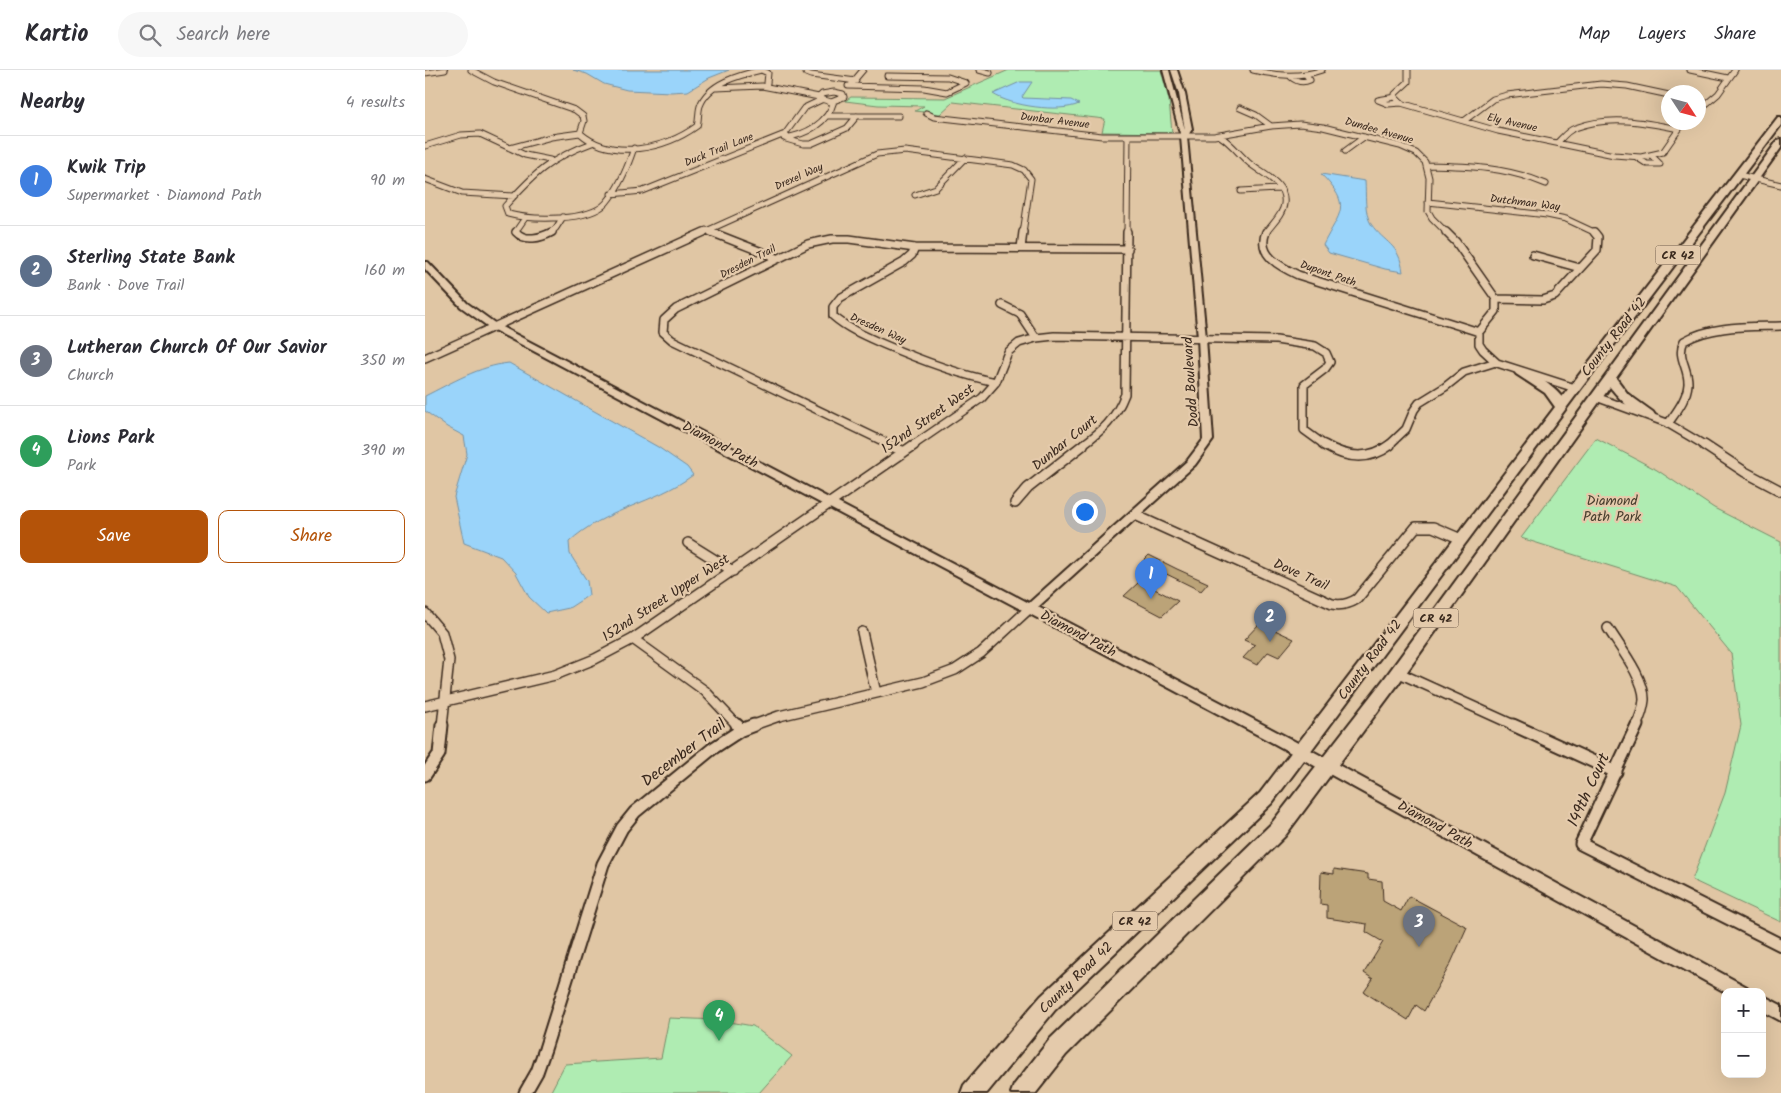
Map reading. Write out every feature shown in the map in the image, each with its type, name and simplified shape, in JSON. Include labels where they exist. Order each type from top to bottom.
[{"type":"highway","name":"County Road 42","points":[[972,1093],[1048,1003],[1266,798],[1575,388],[1781,119]]},
{"type":"highway","name":"County Road 42","points":[[1022,1093],[1058,1046],[1278,830],[1397,672],[1781,142]]},
{"type":"highway","points":[[1521,370],[1547,388],[1556,397],[1561,407]]},
{"type":"highway","points":[[1585,375],[1596,397]]},
{"type":"highway","points":[[1610,378],[1625,397],[1649,415]]},
{"type":"highway","points":[[1575,388],[1587,409]]},
{"type":"street","points":[[425,71],[445,70]]},
{"type":"street","points":[[471,70],[494,82],[575,110],[583,116],[584,121],[580,133]]},
{"type":"street","points":[[510,148],[551,137],[580,133],[592,143],[613,148],[634,148],[666,142],[692,131],[699,122],[700,106],[705,97],[716,88],[733,79],[761,70],[768,73],[765,85]]},
{"type":"street","points":[[807,70],[806,73],[811,75],[856,81]]},
{"type":"street","points":[[821,97],[837,92],[856,81],[863,70]]},
{"type":"street","points":[[882,88],[887,76],[899,70]]},
{"type":"street","points":[[928,77],[929,74],[937,70]]},
{"type":"street","points":[[979,70],[989,73]]},
{"type":"street","points":[[1166,70],[1184,136]]},
{"type":"street","points":[[1174,70],[1182,94],[1189,129],[1184,136]]},
{"type":"street","points":[[1253,70],[1290,76],[1296,81],[1304,82],[1310,80],[1306,75],[1322,70]]},
{"type":"street","points":[[1401,103],[1388,104],[1378,100],[1395,98],[1397,90],[1408,82],[1407,70]]},
{"type":"street","points":[[1690,70],[1728,78]]},
{"type":"street","points":[[1708,103],[1718,94],[1735,70]]},
{"type":"street","points":[[848,86],[924,88],[947,92],[966,84],[948,77],[887,76]]},
{"type":"street","points":[[1464,122],[1493,99],[1507,95],[1601,84],[1627,86],[1661,93]]},
{"type":"street","points":[[716,88],[765,85],[834,101]]},
{"type":"street","points":[[785,139],[821,124],[828,116],[834,101],[844,96],[837,92]]},
{"type":"street","name":"Duck Trail Lane","points":[[611,194],[643,191],[787,132],[804,108],[821,97]]},
{"type":"street","name":"Ely Avenue","points":[[1395,98],[1401,103],[1464,122],[1557,143],[1636,157],[1652,156],[1661,153],[1669,146],[1679,130]]},
{"type":"street","points":[[1240,108],[1256,115],[1271,126]]},
{"type":"street","name":"Dunbar Avenue","points":[[926,112],[934,116],[1087,135],[1184,136]]},
{"type":"street","points":[[828,116],[899,116]]},
{"type":"street","points":[[778,136],[807,145],[847,128],[857,116]]},
{"type":"street","points":[[1557,143],[1573,128],[1608,120],[1633,120],[1661,126]]},
{"type":"street","name":"Dundee Avenue","points":[[1184,136],[1220,136],[1271,126],[1293,124],[1315,126],[1407,149],[1420,156],[1427,165]]},
{"type":"street","points":[[425,146],[453,137],[475,133],[484,135],[525,155],[550,160]]},
{"type":"street","name":"Dunbar Court","points":[[1015,503],[1028,488],[1105,428],[1118,412],[1125,394],[1128,136]]},
{"type":"street","name":"Dodd Boulevard","points":[[1029,609],[1191,464],[1208,440],[1202,338],[1184,136]]},
{"type":"street","points":[[1220,136],[1228,141],[1244,159],[1272,178],[1280,189]]},
{"type":"street","points":[[1345,151],[1364,137]]},
{"type":"street","points":[[592,143],[550,160],[533,174],[505,206],[508,214],[525,218],[576,216],[605,204],[631,160],[634,148]]},
{"type":"street","name":"Drexel Way","points":[[425,358],[877,154],[905,151],[965,158],[1023,168],[1030,173],[1031,178],[1021,248]]},
{"type":"street","points":[[1636,157],[1646,164],[1655,166],[1660,164],[1652,156]]},
{"type":"street","points":[[915,195],[936,188],[965,158]]},
{"type":"street","points":[[1546,184],[1526,176],[1488,166],[1427,165],[1429,178],[1428,211],[1432,218],[1456,242],[1496,298],[1496,311],[1479,332],[1479,344],[1483,350],[1496,362],[1575,388]]},
{"type":"street","points":[[1739,175],[1781,185]]},
{"type":"street","points":[[425,179],[462,193],[514,196]]},
{"type":"street","points":[[1241,191],[1280,189]]},
{"type":"street","name":"Dupont Path","points":[[1280,189],[1285,199],[1284,206],[1277,220],[1265,232],[1262,245],[1267,254],[1274,260],[1308,279],[1479,332]]},
{"type":"street","name":"Dutchman Way","points":[[1428,202],[1547,214],[1580,224],[1596,233],[1598,237],[1597,250],[1555,296],[1543,300],[1496,298]]},
{"type":"street","points":[[525,218],[516,230],[517,234],[534,238],[555,230],[563,217]]},
{"type":"street","points":[[706,230],[777,258]]},
{"type":"street","name":"Dresden Trail","points":[[904,452],[672,340],[663,332],[664,320],[675,310],[777,258],[808,244],[832,239],[849,239],[915,248],[1128,249]]},
{"type":"street","name":"Dresden Way","points":[[915,248],[912,255],[905,262],[840,298],[833,307],[833,316],[845,327],[952,372],[973,379],[996,382]]},
{"type":"street","points":[[1533,255],[1580,268]]},
{"type":"street","name":"Diamond Path","points":[[425,264],[464,305],[493,326],[1326,765],[1734,988]]},
{"type":"street","points":[[1002,305],[1020,314],[1036,338]]},
{"type":"street","points":[[1668,424],[1688,390],[1688,379],[1680,348],[1683,341],[1692,335],[1707,332],[1781,326]]},
{"type":"street","name":"152nd Street West","points":[[829,503],[982,398],[996,382],[1008,352],[1019,343],[1036,338],[1054,336],[1202,338],[1276,340],[1308,344],[1326,353],[1330,362],[1328,366],[1307,381],[1303,389],[1304,430],[1311,437],[1334,451],[1355,457],[1367,457],[1382,452],[1408,427],[1414,409],[1419,403],[1469,370],[1496,362]]},
{"type":"street","points":[[1596,397],[1649,415],[1668,424],[1759,482],[1781,491]]},
{"type":"street","name":"152nd Street Upper West","points":[[425,706],[555,675],[595,659],[633,639],[829,503]]},
{"type":"street","name":"Dove Trail","points":[[1135,515],[1332,604],[1338,605],[1351,603],[1357,598],[1416,527],[1422,525],[1435,528],[1461,539]]},
{"type":"street","points":[[687,543],[733,571]]},
{"type":"street","name":"December Trail","points":[[525,1093],[537,1072],[545,1049],[603,864],[622,828],[635,812],[712,749],[741,730],[779,716],[923,682],[955,670],[981,653],[1029,609]]},
{"type":"street","points":[[425,613],[442,633],[449,660],[439,754],[425,775]]},
{"type":"street","name":"149th Court","points":[[1608,628],[1638,678],[1644,699],[1641,716],[1581,844],[1781,945]]},
{"type":"street","points":[[862,632],[876,693]]},
{"type":"street","points":[[633,639],[704,688],[730,715],[741,730]]},
{"type":"street","points":[[1397,672],[1615,772]]},
{"type":"street","points":[[1766,1005],[1781,1013]]},
{"type":"green space","points":[[1009,70],[1161,70],[1169,100],[1172,133],[1102,132],[1105,119],[953,102],[940,114],[915,111],[924,106],[878,105],[845,101],[851,97],[945,98]]},
{"type":"green space","name":"Diamond Path Park","points":[[1596,438],[1657,470],[1714,508],[1781,542],[1781,922],[1692,880],[1725,793],[1741,725],[1731,653],[1677,587],[1521,538]]},
{"type":"green space","points":[[669,1018],[718,1020],[753,1026],[792,1056],[759,1093],[550,1093],[565,1064],[661,1058]]},
{"type":"water","points":[[573,70],[729,70],[709,78],[688,91],[671,92],[627,90],[604,84],[587,74]]},
{"type":"water","points":[[1020,82],[1032,82],[1023,98],[1071,100],[1079,104],[1060,108],[1035,107],[1011,102],[993,94]]},
{"type":"water","points":[[1321,174],[1365,181],[1366,209],[1369,220],[1376,231],[1395,249],[1403,272],[1385,269],[1329,253],[1323,245],[1338,216],[1340,202],[1331,185]]},
{"type":"water","points":[[509,363],[658,447],[687,467],[693,475],[663,493],[597,522],[569,542],[570,554],[587,581],[589,595],[569,608],[546,613],[529,597],[516,573],[501,557],[464,543],[454,497],[467,454],[464,436],[447,427],[425,411],[425,396],[476,371]]},
{"type":"building","points":[[1149,555],[1208,583],[1201,591],[1142,562]]},
{"type":"building","points":[[1139,582],[1178,601],[1162,616],[1124,596]]},
{"type":"building","points":[[1260,623],[1294,639],[1279,657],[1268,652],[1257,665],[1243,658],[1255,645],[1244,640]]},
{"type":"building","points":[[1334,869],[1368,874],[1368,879],[1382,881],[1383,901],[1401,911],[1409,896],[1467,927],[1451,963],[1424,1011],[1416,1005],[1408,1020],[1364,992],[1373,979],[1364,973],[1383,942],[1366,932],[1367,924],[1327,918],[1327,905],[1320,904],[1321,872],[1334,874]]},
{"type":"place","name":"Kwik Trip","points":[[1151,599]]},
{"type":"place","name":"Sterling State Bank","points":[[1270,642]]},
{"type":"place","name":"Lutheran Church Of Our Savior","points":[[1419,947]]},
{"type":"place","name":"Lions Park","points":[[719,1041]]}]
